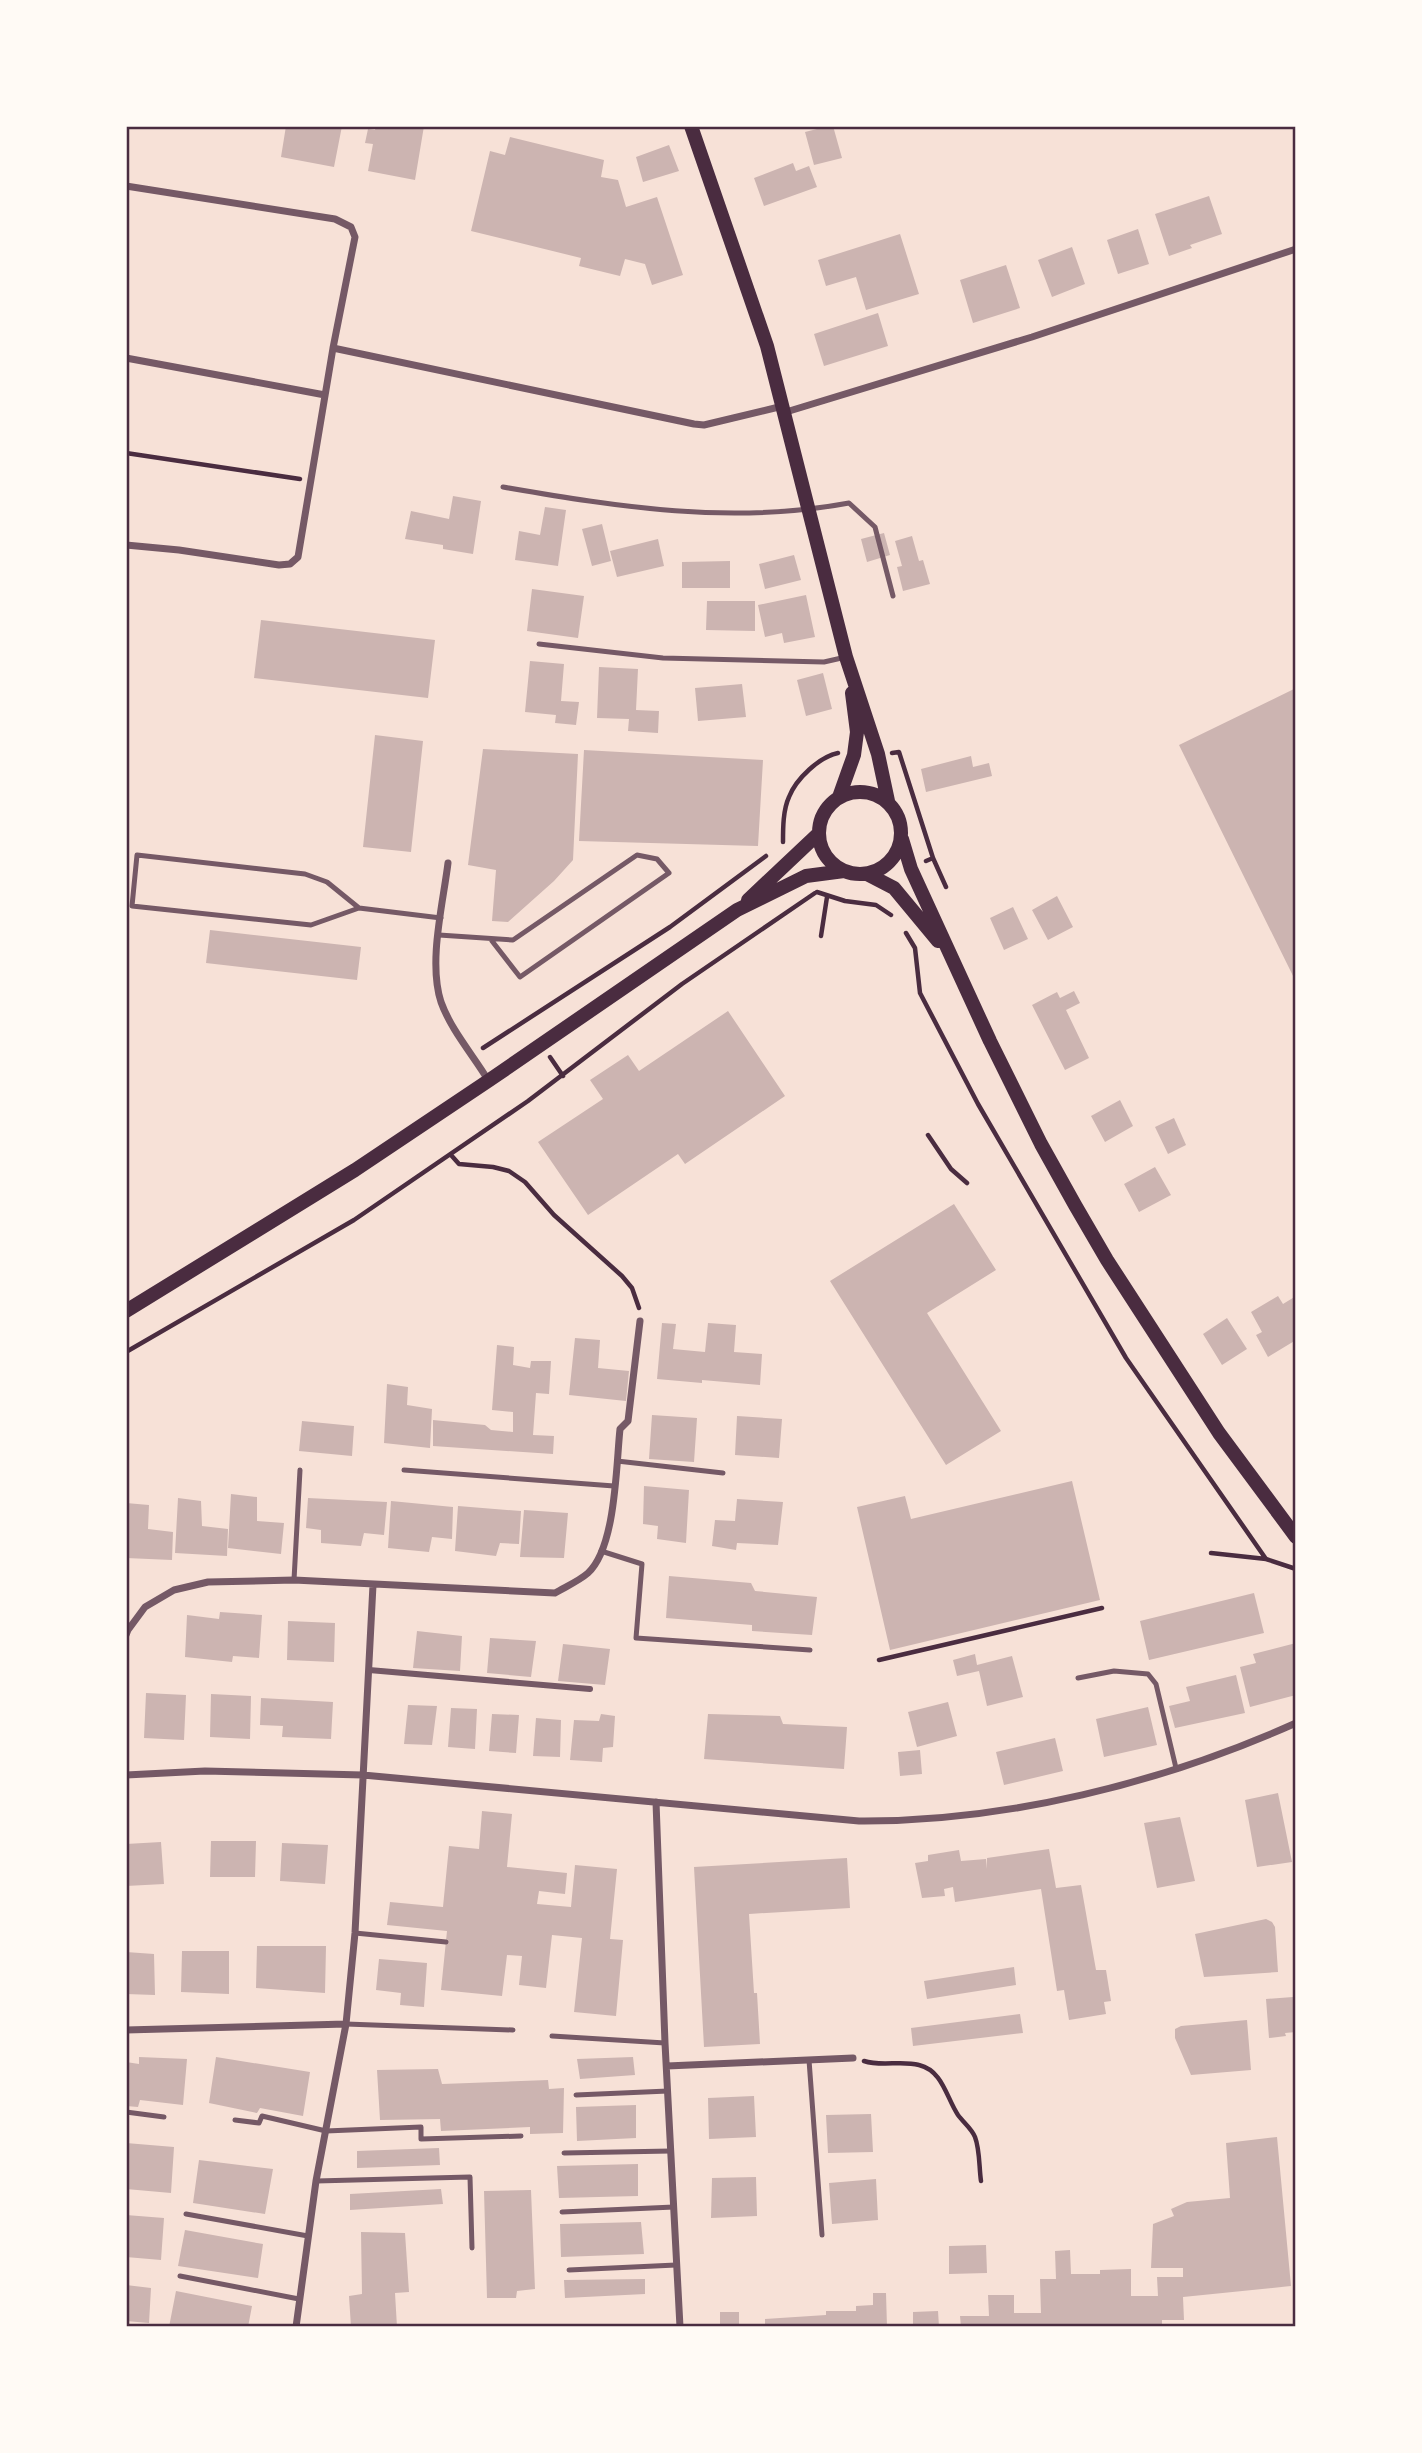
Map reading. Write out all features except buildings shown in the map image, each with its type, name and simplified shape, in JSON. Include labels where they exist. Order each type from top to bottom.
[{"type":"main road","points":[[691,126],[746,280],[785,409],[846,657],[878,754],[888,801]]},
{"type":"main road","points":[[737,910],[818,834],[824,813],[839,797],[854,755],[857,732],[846,657]]},
{"type":"main road","points":[[839,797],[851,792],[877,794],[888,801],[897,812],[911,869],[1041,1144],[1107,1260],[1219,1433],[1296,1537]]},
{"type":"main road","points":[[818,834],[826,856],[844,871]]},
{"type":"main road","points":[[867,874],[890,862],[898,852],[902,839]]},
{"type":"main road","points":[[126,1311],[343,1177],[737,910],[806,876],[844,871],[867,874],[894,888],[950,955]]},
{"type":"street","points":[[126,186],[335,219],[351,227],[355,237],[333,348],[298,557],[290,564],[279,565],[126,545]]},
{"type":"street","points":[[333,348],[704,425],[785,409],[1044,333],[1296,249]]},
{"type":"street","points":[[126,358],[325,396]]},
{"type":"street","points":[[448,863],[436,972],[441,1001],[451,1023],[488,1081]]},
{"type":"street","points":[[126,1636],[145,1607],[174,1590],[208,1582],[294,1580],[555,1593],[589,1572],[606,1542],[620,1429],[628,1421],[640,1321]]},
{"type":"street","points":[[296,2327],[316,2181],[346,2024],[355,1933],[373,1585]]},
{"type":"street","points":[[369,1670],[590,1689]]},
{"type":"street","points":[[126,1775],[205,1771],[363,1774],[859,1821],[900,1821],[954,1817],[1014,1808],[1109,1788],[1176,1768],[1296,1723]]},
{"type":"street","points":[[656,1802],[680,2327]]},
{"type":"street","points":[[126,2030],[346,2024]]},
{"type":"street","points":[[667,2066],[853,2058]]},
{"type":"lane","points":[[503,487],[606,504],[723,514],[810,510],[849,503],[875,527],[893,596]]},
{"type":"lane","points":[[539,643],[663,658],[824,662],[846,657]]},
{"type":"lane","points":[[359,908],[327,881],[305,874],[136,855],[132,906],[311,925],[359,908],[441,918]]},
{"type":"lane","points":[[439,935],[492,941],[513,940],[637,855],[657,859],[669,873],[520,976],[492,941]]},
{"type":"lane","points":[[617,1461],[723,1473]]},
{"type":"lane","points":[[294,1580],[300,1470]]},
{"type":"lane","points":[[404,1470],[614,1486]]},
{"type":"lane","points":[[601,1551],[642,1564],[636,1638],[810,1650]]},
{"type":"lane","points":[[1078,1678],[1114,1671],[1148,1674],[1156,1684],[1176,1768]]},
{"type":"lane","points":[[355,1933],[446,1942]]},
{"type":"lane","points":[[346,2024],[513,2030]]},
{"type":"lane","points":[[552,2036],[665,2043]]},
{"type":"lane","points":[[809,2060],[822,2235]]},
{"type":"lane","points":[[576,2095],[668,2091]]},
{"type":"lane","points":[[126,2112],[164,2117]]},
{"type":"lane","points":[[235,2120],[259,2123],[262,2116],[326,2131],[421,2127],[421,2138],[521,2136]]},
{"type":"lane","points":[[564,2153],[671,2151]]},
{"type":"lane","points":[[316,2181],[470,2177],[472,2248]]},
{"type":"lane","points":[[562,2211],[674,2207]]},
{"type":"lane","points":[[186,2214],[308,2236]]},
{"type":"lane","points":[[569,2270],[676,2265]]},
{"type":"lane","points":[[180,2276],[299,2299]]},
{"type":"path","points":[[126,453],[311,480]]},
{"type":"path","points":[[472,1054],[670,927],[773,851]]},
{"type":"path","points":[[933,858],[946,887]]},
{"type":"path","points":[[126,1352],[354,1220],[563,1076],[682,984],[817,892]]},
{"type":"path","points":[[821,936],[827,897]]},
{"type":"path","points":[[876,905],[895,919]]},
{"type":"path","points":[[901,924],[915,948],[920,993],[978,1104],[1126,1358],[1266,1559]]},
{"type":"path","points":[[929,1135],[951,1169],[967,1183]]},
{"type":"path","points":[[451,1155],[459,1164],[509,1171],[525,1182],[554,1215],[632,1288],[640,1321]]},
{"type":"path","points":[[1211,1553],[1266,1559],[1296,1569]]},
{"type":"path","points":[[879,1660],[1101,1608]]},
{"type":"path","points":[[853,2058],[873,2064],[921,2065],[931,2070],[940,2079],[957,2114],[975,2137],[981,2181]]}]
